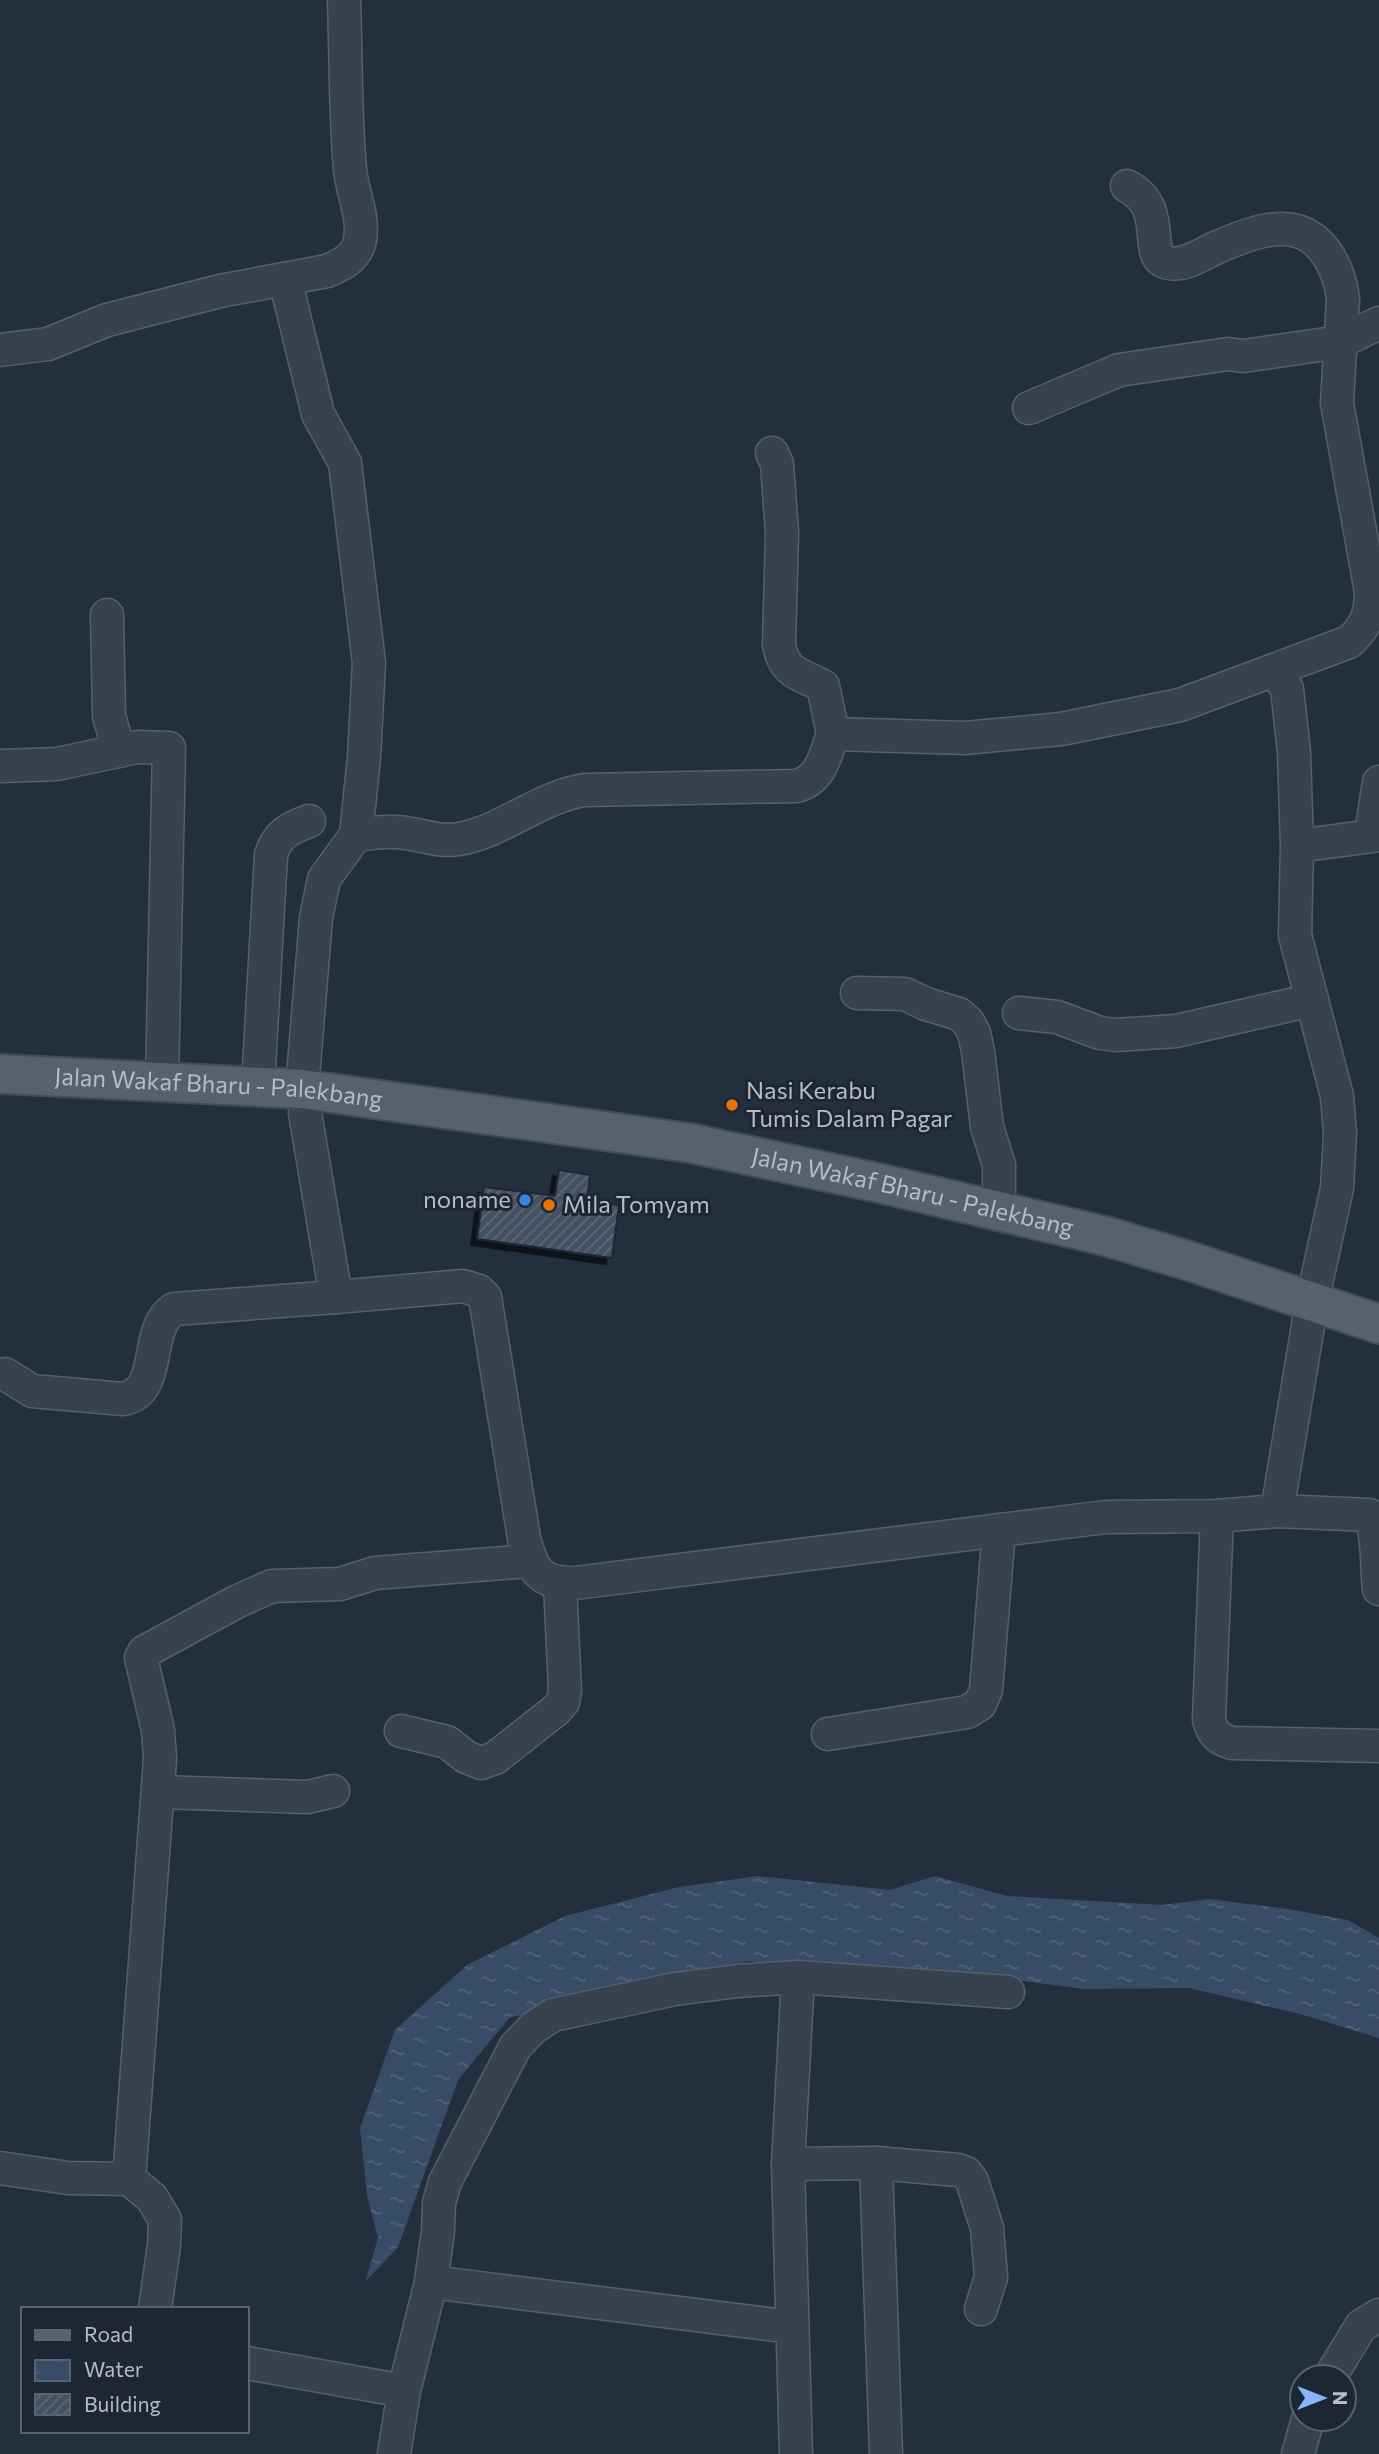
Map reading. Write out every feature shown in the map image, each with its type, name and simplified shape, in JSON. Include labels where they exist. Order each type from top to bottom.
[{"type":"main road","name":"Jalan Wakaf Bharu - Palekbang","points":[[0,1074],[258,1085],[304,1101]]},
{"type":"main road","name":"Jalan Wakaf Bharu - Palekbang","points":[[0,1100],[304,1101],[435,1106],[690,1143],[879,1183],[1116,1240],[1379,1324]]},
{"type":"street","points":[[0,350],[48,344],[107,320],[220,291],[327,271],[343,264],[354,254],[359,243],[361,225],[350,170],[344,0]]},
{"type":"street","points":[[833,734],[965,738],[1061,729],[1180,705],[1349,642],[1364,626],[1371,606],[1371,592],[1337,403],[1343,299],[1341,283],[1330,257],[1304,233],[1286,229],[1266,230],[1220,246],[1196,258],[1166,263],[1161,260],[1154,245],[1154,226],[1149,205],[1138,192],[1127,186]]},
{"type":"street","points":[[285,279],[318,414],[345,463],[369,663],[356,835],[324,879],[316,918],[304,1101],[336,1297]]},
{"type":"street","points":[[1029,408],[1118,370],[1228,354],[1243,356],[1340,342],[1379,323]]},
{"type":"street","points":[[356,835],[395,831],[439,840],[458,839],[493,830],[552,798],[585,790],[796,786],[806,784],[818,773],[833,734],[823,686],[793,671],[780,655],[782,532],[777,464],[772,453]]},
{"type":"street","points":[[107,615],[109,716],[119,751]]},
{"type":"street","points":[[1274,670],[1287,689],[1294,752],[1297,846],[1295,935],[1337,1096],[1339,1134],[1337,1188],[1312,1302],[1277,1510]]},
{"type":"street","points":[[0,766],[57,764],[137,747],[169,748],[162,1082]]},
{"type":"street","points":[[1297,846],[1375,835],[1379,782]]},
{"type":"street","points":[[258,1085],[271,855],[275,842],[288,829],[309,821]]},
{"type":"street","points":[[857,993],[905,994],[959,1014],[968,1022],[978,1051],[987,1127],[999,1165],[999,1212]]},
{"type":"street","points":[[1019,1013],[1057,1017],[1100,1033],[1116,1035],[1176,1031],[1312,1000]]},
{"type":"street","points":[[5,1374],[32,1391],[123,1399],[132,1397],[144,1386],[162,1320],[174,1309],[463,1286],[479,1291],[485,1297],[530,1561],[540,1576],[560,1583],[1106,1517],[1217,1516],[1277,1510],[1369,1515],[1376,1521],[1379,1531],[1379,1589]]},
{"type":"street","points":[[1217,1516],[1209,1719],[1212,1731],[1220,1740],[1232,1743],[1379,1746]]},
{"type":"street","points":[[828,1734],[967,1712],[980,1704],[986,1690],[999,1530]]},
{"type":"street","points":[[129,2179],[159,1792],[158,1730],[141,1658],[144,1652],[238,1601],[272,1586],[341,1584],[375,1573],[530,1561]]},
{"type":"street","points":[[401,1731],[447,1742],[466,1757],[481,1763],[495,1758],[556,1710],[563,1702],[565,1691],[560,1583]]},
{"type":"street","points":[[159,1792],[308,1797],[333,1791]]},
{"type":"street","points":[[796,2454],[788,2164],[798,1977]]},
{"type":"street","points":[[394,2454],[404,2391],[431,2282],[439,2203],[445,2182],[515,2048],[533,2028],[554,2015],[675,1989],[738,1981],[798,1977],[1008,1992]]},
{"type":"street","points":[[788,2164],[876,2163],[958,2170],[970,2176],[988,2228],[991,2277],[981,2309]]},
{"type":"street","points":[[876,2163],[886,2454]]},
{"type":"street","points":[[1,2176],[129,2179],[152,2198],[165,2220],[155,2307]]},
{"type":"street","points":[[431,2282],[792,2327]]},
{"type":"street","points":[[1339,2363],[1361,2326],[1379,2315]]},
{"type":"street","points":[[248,2363],[404,2391]]},
{"type":"street","points":[[1298,2454],[1304,2433]]},
{"type":"water","points":[[758,1876],[890,1890],[935,1876],[1007,1896],[1162,1905],[1209,1899],[1348,1920],[1379,1938],[1379,2038],[1300,2014],[1189,1988],[1084,1989],[977,1975],[881,1967],[784,1973],[751,1961],[672,1975],[549,2010],[510,2017],[458,2080],[398,2247],[365,2282],[378,2238],[367,2195],[360,2128],[395,2030],[467,1965],[565,1916],[679,1887]]},
{"type":"building","points":[[559,1170],[590,1175],[587,1201],[619,1205],[612,1258],[477,1239],[484,1187],[555,1196]]},
{"type":"place","name":"Nasi Kerabu Tumis Dalam Pagar","points":[[732,1105]]},
{"type":"place","name":"noname","points":[[525,1200]]},
{"type":"place","name":"Mila Tomyam","points":[[549,1205]]}]
